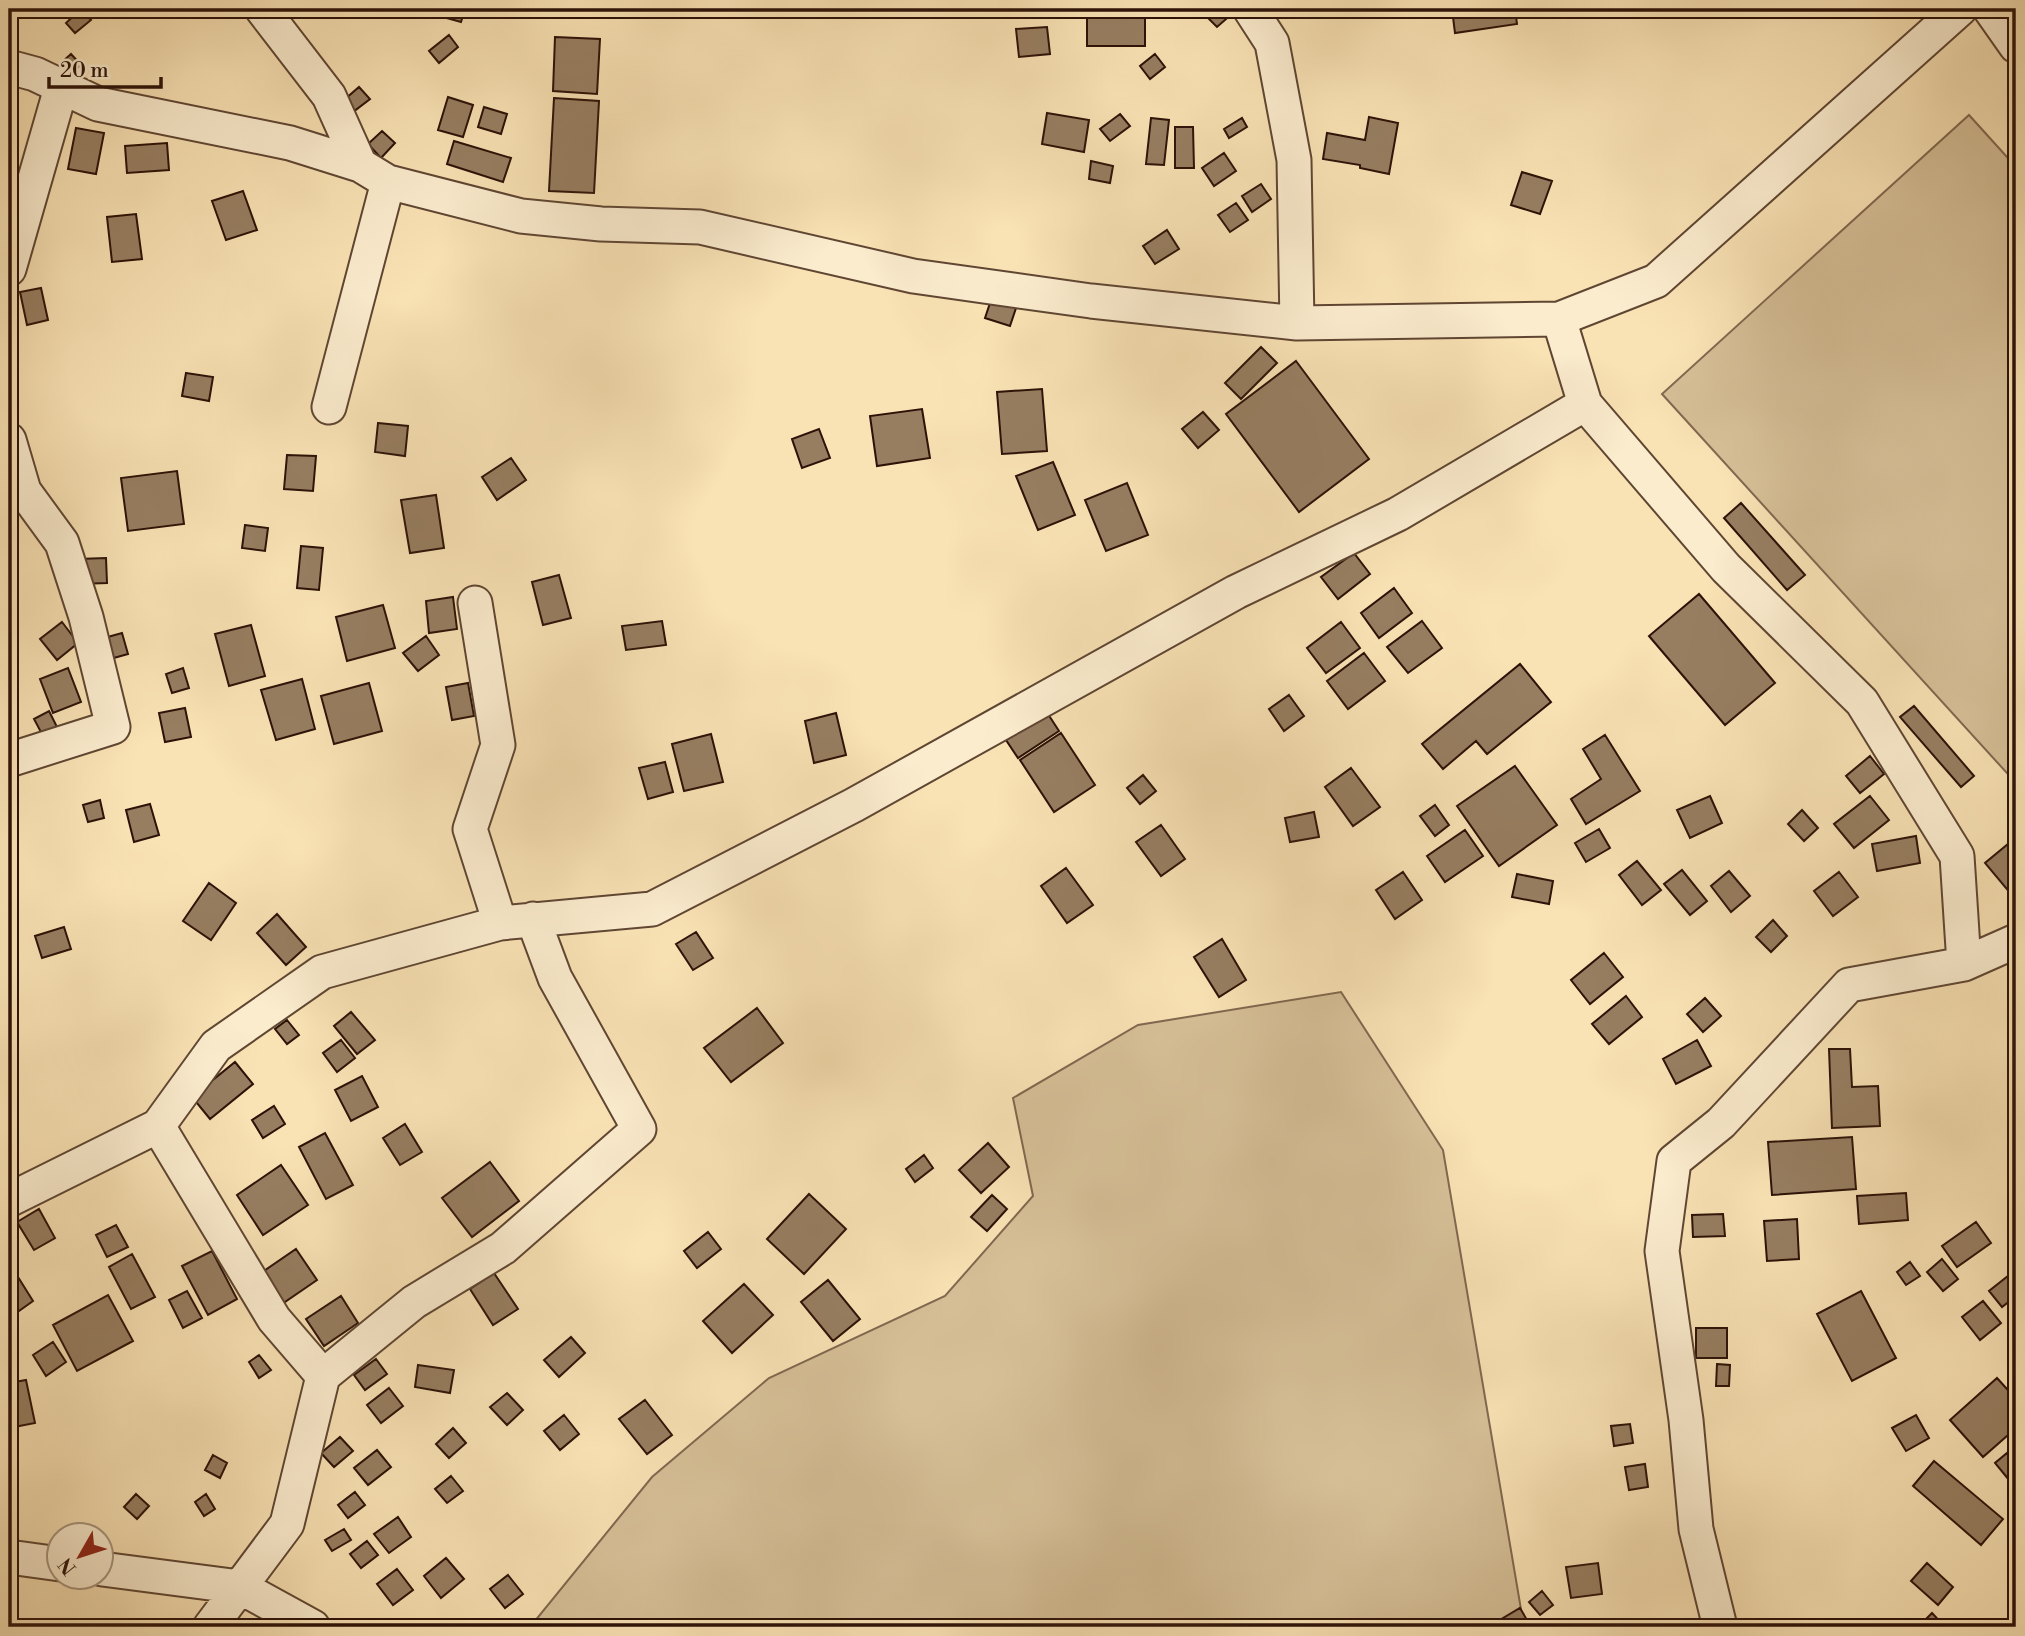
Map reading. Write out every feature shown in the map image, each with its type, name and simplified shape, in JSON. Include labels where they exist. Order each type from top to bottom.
[{"type":"street","points":[[262,9],[329,96],[360,165]]},
{"type":"street","points":[[1250,9],[1272,43],[1294,160],[1297,323]]},
{"type":"street","points":[[9,67],[34,74],[98,104],[290,143],[360,165],[388,182],[521,216],[700,228],[913,276],[1091,301],[1297,323],[1559,319],[1656,281],[1960,9]]},
{"type":"street","points":[[1990,9],[2016,46]]},
{"type":"street","points":[[9,269],[61,88]]},
{"type":"street","points":[[329,407],[388,182]]},
{"type":"street","points":[[1559,319],[1586,404],[1726,568],[1862,702],[1958,856],[1964,964]]},
{"type":"street","points":[[9,1200],[158,1126],[216,1046],[322,972],[500,923],[652,909],[854,805],[1236,592],[1398,514],[1586,404]]},
{"type":"street","points":[[9,440],[24,491],[62,543],[86,617],[113,727],[9,760]]},
{"type":"street","points":[[475,603],[498,745],[470,829],[500,923]]},
{"type":"street","points":[[210,1627],[287,1524],[323,1376],[414,1302],[503,1248],[639,1129],[555,978],[533,919]]},
{"type":"street","points":[[1720,1627],[1696,1530],[1686,1420],[1662,1251],[1675,1161],[1721,1123],[1849,985],[1964,964],[2016,941]]},
{"type":"street","points":[[158,1126],[274,1319],[323,1376]]},
{"type":"street","points":[[9,1558],[46,1562]]},
{"type":"street","points":[[116,1571],[240,1587],[313,1627]]},
{"type":"shaded area","points":[[1969,115],[2016,167],[2016,783],[1662,394]]},
{"type":"shaded area","points":[[1341,992],[1443,1150],[1524,1627],[530,1627],[652,1477],[769,1378],[945,1296],[1033,1196],[1013,1098],[1138,1025]]},
{"type":"building","points":[[81,9],[91,20],[75,33],[66,23]]},
{"type":"building","points":[[438,9],[465,9],[461,22],[436,15]]},
{"type":"building","points":[[1087,9],[1145,9],[1145,46],[1087,46]]},
{"type":"building","points":[[1207,9],[1229,9],[1233,13],[1217,27],[1203,13]]},
{"type":"building","points":[[1452,9],[1515,9],[1517,24],[1455,33]]},
{"type":"building","points":[[1047,27],[1050,54],[1019,57],[1016,29]]},
{"type":"building","points":[[449,35],[458,47],[439,63],[429,51]]},
{"type":"building","points":[[555,37],[600,39],[597,94],[553,91]]},
{"type":"building","points":[[71,54],[81,65],[71,73],[62,62]]},
{"type":"building","points":[[1155,54],[1165,67],[1150,79],[1140,66]]},
{"type":"building","points":[[359,87],[370,99],[353,112],[344,100]]},
{"type":"building","points":[[448,97],[473,105],[463,137],[438,130]]},
{"type":"building","points":[[554,98],[599,101],[594,193],[549,191]]},
{"type":"building","points":[[484,107],[507,114],[501,134],[478,127]]},
{"type":"building","points":[[1047,113],[1089,120],[1084,152],[1042,144]]},
{"type":"building","points":[[1120,114],[1130,126],[1110,141],[1100,129]]},
{"type":"building","points":[[1369,117],[1398,123],[1389,174],[1360,168],[1360,165],[1323,159],[1327,133],[1365,140]]},
{"type":"building","points":[[1151,118],[1169,120],[1164,165],[1146,164]]},
{"type":"building","points":[[1242,118],[1247,127],[1229,138],[1224,129]]},
{"type":"building","points":[[1175,127],[1193,127],[1194,168],[1175,168]]},
{"type":"building","points":[[76,128],[104,133],[96,174],[68,169]]},
{"type":"building","points":[[382,131],[395,143],[381,158],[368,144]]},
{"type":"building","points":[[454,141],[511,158],[503,182],[447,164]]},
{"type":"building","points":[[167,143],[169,170],[127,173],[125,146]]},
{"type":"building","points":[[1224,153],[1236,171],[1214,186],[1202,168]]},
{"type":"building","points":[[1091,161],[1113,166],[1110,183],[1089,179]]},
{"type":"building","points":[[1522,172],[1552,181],[1540,214],[1511,205]]},
{"type":"building","points":[[1261,184],[1271,199],[1252,212],[1242,196]]},
{"type":"building","points":[[243,191],[257,230],[226,240],[212,201]]},
{"type":"building","points":[[1236,203],[1248,220],[1230,232],[1218,215]]},
{"type":"building","points":[[136,214],[142,259],[112,262],[107,217]]},
{"type":"building","points":[[1167,230],[1179,249],[1155,264],[1143,246]]},
{"type":"building","points":[[41,288],[48,320],[27,325],[20,292]]},
{"type":"building","points":[[992,297],[1017,305],[1010,326],[985,318]]},
{"type":"building","points":[[1261,347],[1277,363],[1241,399],[1225,383]]},
{"type":"building","points":[[1296,361],[1369,459],[1299,512],[1226,414]]},
{"type":"building","points":[[186,373],[213,377],[209,401],[182,396]]},
{"type":"building","points":[[1042,389],[1047,451],[1002,454],[997,392]]},
{"type":"building","points":[[922,409],[930,458],[877,466],[870,416]]},
{"type":"building","points":[[1203,412],[1219,430],[1198,448],[1182,429]]},
{"type":"building","points":[[378,423],[408,426],[405,456],[375,452]]},
{"type":"building","points":[[819,429],[830,458],[802,468],[792,439]]},
{"type":"building","points":[[287,455],[316,456],[313,491],[284,489]]},
{"type":"building","points":[[511,458],[526,480],[497,500],[482,477]]},
{"type":"building","points":[[1053,462],[1075,515],[1038,530],[1016,476]]},
{"type":"building","points":[[177,471],[184,524],[128,531],[121,478]]},
{"type":"building","points":[[1127,483],[1148,535],[1106,551],[1085,500]]},
{"type":"building","points":[[436,495],[444,548],[410,553],[401,500]]},
{"type":"building","points":[[1741,503],[1805,575],[1787,590],[1724,518]]},
{"type":"building","points":[[245,525],[268,528],[265,551],[242,548]]},
{"type":"building","points":[[301,546],[323,548],[319,590],[297,588]]},
{"type":"building","points":[[1354,553],[1370,574],[1338,599],[1321,577]]},
{"type":"building","points":[[106,558],[107,583],[79,584],[78,559]]},
{"type":"building","points":[[559,575],[571,618],[543,625],[532,582]]},
{"type":"building","points":[[1394,588],[1412,613],[1379,638],[1361,613]]},
{"type":"building","points":[[1699,594],[1775,683],[1725,725],[1649,636]]},
{"type":"building","points":[[453,597],[457,629],[429,633],[426,601]]},
{"type":"building","points":[[383,605],[395,648],[347,661],[336,617]]},
{"type":"building","points":[[662,621],[666,645],[626,650],[622,626]]},
{"type":"building","points":[[1422,621],[1442,648],[1408,673],[1387,647]]},
{"type":"building","points":[[62,622],[78,643],[57,660],[40,639]]},
{"type":"building","points":[[1341,622],[1360,648],[1326,673],[1307,648]]},
{"type":"building","points":[[251,625],[265,676],[229,686],[215,634]]},
{"type":"building","points":[[122,633],[128,654],[103,661],[97,640]]},
{"type":"building","points":[[426,636],[439,655],[418,671],[403,653]]},
{"type":"building","points":[[1364,653],[1385,681],[1348,709],[1327,681]]},
{"type":"building","points":[[1520,664],[1551,702],[1487,754],[1476,741],[1443,769],[1422,744]]},
{"type":"building","points":[[68,668],[81,702],[53,713],[40,679]]},
{"type":"building","points":[[183,668],[189,688],[172,693],[166,674]]},
{"type":"building","points":[[302,679],[315,729],[276,740],[261,690]]},
{"type":"building","points":[[369,683],[382,731],[334,744],[321,696]]},
{"type":"building","points":[[468,683],[474,716],[452,720],[446,687]]},
{"type":"building","points":[[1289,695],[1304,716],[1284,731],[1269,709]]},
{"type":"building","points":[[1914,706],[1974,776],[1961,787],[1900,717]]},
{"type":"building","points":[[185,708],[191,737],[165,742],[159,713]]},
{"type":"building","points":[[49,711],[58,729],[43,736],[34,719]]},
{"type":"building","points":[[1046,711],[1059,731],[1018,758],[1004,737]]},
{"type":"building","points":[[836,713],[846,755],[814,763],[805,721]]},
{"type":"building","points":[[1061,733],[1095,785],[1054,812],[1020,760]]},
{"type":"building","points":[[711,734],[723,782],[684,791],[672,744]]},
{"type":"building","points":[[1605,735],[1640,791],[1586,824],[1571,799],[1601,779],[1583,749]]},
{"type":"building","points":[[1870,756],[1884,774],[1860,793],[1846,776]]},
{"type":"building","points":[[665,762],[673,792],[648,799],[639,768]]},
{"type":"building","points":[[1515,766],[1557,825],[1499,866],[1457,806]]},
{"type":"building","points":[[1351,768],[1380,807],[1353,826],[1325,787]]},
{"type":"building","points":[[1143,775],[1156,791],[1140,804],[1127,788]]},
{"type":"building","points":[[1710,796],[1722,823],[1690,838],[1677,810]]},
{"type":"building","points":[[1870,796],[1889,820],[1854,848],[1834,824]]},
{"type":"building","points":[[100,800],[104,818],[88,822],[83,805]]},
{"type":"building","points":[[150,804],[159,835],[134,842],[126,810]]},
{"type":"building","points":[[1435,805],[1449,825],[1435,836],[1420,816]]},
{"type":"building","points":[[1802,810],[1818,828],[1804,841],[1788,824]]},
{"type":"building","points":[[1314,812],[1319,837],[1290,842],[1285,818]]},
{"type":"building","points":[[1161,825],[1185,859],[1161,876],[1136,842]]},
{"type":"building","points":[[1599,829],[1610,848],[1586,862],[1575,843]]},
{"type":"building","points":[[1465,830],[1483,856],[1445,882],[1427,856]]},
{"type":"building","points":[[1916,836],[1920,863],[1877,871],[1872,844]]},
{"type":"building","points":[[2008,844],[2016,854],[2016,900],[1985,863]]},
{"type":"building","points":[[1637,861],[1661,890],[1642,905],[1619,875]]},
{"type":"building","points":[[1066,868],[1093,905],[1067,923],[1041,886]]},
{"type":"building","points":[[1682,870],[1707,901],[1690,915],[1664,884]]},
{"type":"building","points":[[1729,871],[1750,896],[1731,912],[1711,886]]},
{"type":"building","points":[[1403,872],[1422,900],[1395,919],[1376,890]]},
{"type":"building","points":[[1839,872],[1858,897],[1833,916],[1814,891]]},
{"type":"building","points":[[1517,874],[1553,881],[1549,904],[1512,897]]},
{"type":"building","points":[[209,883],[236,903],[211,940],[183,921]]},
{"type":"building","points":[[277,914],[306,947],[286,965],[257,933]]},
{"type":"building","points":[[1773,920],[1787,936],[1771,952],[1756,937]]},
{"type":"building","points":[[64,927],[71,949],[42,958],[35,936]]},
{"type":"building","points":[[696,932],[713,958],[693,970],[676,944]]},
{"type":"building","points":[[1222,939],[1246,980],[1219,997],[1194,957]]},
{"type":"building","points":[[1604,953],[1623,977],[1590,1004],[1571,980]]},
{"type":"building","points":[[1626,996],[1642,1017],[1609,1044],[1592,1024]]},
{"type":"building","points":[[1705,998],[1721,1016],[1703,1032],[1687,1014]]},
{"type":"building","points":[[757,1008],[783,1043],[731,1082],[704,1048]]},
{"type":"building","points":[[351,1012],[375,1040],[357,1054],[334,1026]]},
{"type":"building","points":[[287,1020],[299,1035],[287,1044],[275,1029]]},
{"type":"building","points":[[341,1040],[355,1058],[337,1072],[323,1053]]},
{"type":"building","points":[[1697,1040],[1711,1066],[1676,1084],[1663,1059]]},
{"type":"building","points":[[1829,1049],[1850,1049],[1852,1087],[1878,1086],[1880,1126],[1832,1128]]},
{"type":"building","points":[[235,1062],[253,1084],[210,1119],[192,1097]]},
{"type":"building","points":[[362,1076],[378,1107],[351,1121],[335,1090]]},
{"type":"building","points":[[274,1106],[285,1124],[263,1138],[252,1120]]},
{"type":"building","points":[[405,1124],[422,1152],[400,1165],[383,1138]]},
{"type":"building","points":[[325,1133],[353,1185],[326,1199],[299,1147]]},
{"type":"building","points":[[1852,1137],[1856,1189],[1772,1195],[1768,1142]]},
{"type":"building","points":[[988,1143],[1009,1167],[981,1193],[959,1170]]},
{"type":"building","points":[[924,1155],[933,1168],[915,1182],[906,1169]]},
{"type":"building","points":[[490,1162],[519,1201],[472,1237],[442,1198]]},
{"type":"building","points":[[281,1165],[308,1205],[263,1235],[237,1195]]},
{"type":"building","points":[[1906,1193],[1908,1220],[1859,1224],[1857,1196]]},
{"type":"building","points":[[809,1194],[846,1229],[804,1274],[767,1239]]},
{"type":"building","points":[[992,1195],[1007,1209],[987,1231],[971,1217]]},
{"type":"building","points":[[39,1209],[55,1238],[34,1250],[17,1222]]},
{"type":"building","points":[[1723,1214],[1725,1236],[1693,1237],[1692,1215]]},
{"type":"building","points":[[1797,1219],[1799,1259],[1767,1261],[1764,1221]]},
{"type":"building","points":[[1976,1222],[1991,1243],[1957,1267],[1942,1246]]},
{"type":"building","points":[[116,1225],[128,1247],[107,1257],[96,1235]]},
{"type":"building","points":[[708,1232],[721,1249],[697,1268],[684,1251]]},
{"type":"building","points":[[296,1249],[317,1280],[279,1306],[258,1275]]},
{"type":"building","points":[[212,1251],[237,1299],[208,1315],[182,1266]]},
{"type":"building","points":[[132,1254],[155,1297],[131,1309],[109,1267]]},
{"type":"building","points":[[1942,1259],[1958,1279],[1943,1291],[1927,1272]]},
{"type":"building","points":[[1910,1262],[1920,1276],[1906,1285],[1897,1272]]},
{"type":"building","points":[[494,1273],[518,1309],[493,1325],[470,1289]]},
{"type":"building","points":[[2008,1276],[2016,1286],[2016,1296],[2002,1307],[1989,1291]]},
{"type":"building","points":[[18,1277],[33,1301],[16,1313],[9,1303],[9,1283]]},
{"type":"building","points":[[828,1280],[860,1319],[833,1341],[801,1302]]},
{"type":"building","points":[[744,1284],[773,1315],[732,1353],[703,1321]]},
{"type":"building","points":[[187,1291],[202,1318],[183,1328],[169,1300]]},
{"type":"building","points":[[1861,1291],[1896,1358],[1852,1381],[1817,1314]]},
{"type":"building","points":[[108,1295],[133,1341],[77,1371],[53,1325]]},
{"type":"building","points":[[341,1296],[358,1323],[324,1346],[306,1319]]},
{"type":"building","points":[[1983,1301],[2001,1323],[1980,1340],[1962,1317]]},
{"type":"building","points":[[1696,1328],[1727,1328],[1727,1358],[1696,1358]]},
{"type":"building","points":[[571,1337],[585,1353],[559,1377],[544,1360]]},
{"type":"building","points":[[53,1342],[66,1362],[46,1376],[33,1355]]},
{"type":"building","points":[[259,1355],[271,1370],[259,1378],[249,1362]]},
{"type":"building","points":[[376,1359],[387,1374],[365,1390],[354,1375]]},
{"type":"building","points":[[1717,1364],[1730,1365],[1729,1386],[1716,1386]]},
{"type":"building","points":[[418,1365],[454,1370],[450,1393],[415,1387]]},
{"type":"building","points":[[1997,1378],[2016,1399],[2016,1428],[1983,1457],[1950,1420]]},
{"type":"building","points":[[26,1380],[35,1423],[9,1428],[9,1383]]},
{"type":"building","points":[[389,1388],[403,1406],[381,1423],[367,1405]]},
{"type":"building","points":[[507,1393],[523,1410],[507,1425],[490,1407]]},
{"type":"building","points":[[645,1400],[672,1435],[647,1454],[619,1419]]},
{"type":"building","points":[[564,1415],[579,1434],[560,1450],[544,1431]]},
{"type":"building","points":[[1916,1415],[1929,1438],[1906,1451],[1892,1428]]},
{"type":"building","points":[[1630,1424],[1633,1443],[1614,1446],[1611,1426]]},
{"type":"building","points":[[453,1428],[466,1443],[449,1458],[436,1444]]},
{"type":"building","points":[[340,1437],[353,1451],[334,1467],[321,1453]]},
{"type":"building","points":[[377,1450],[391,1467],[368,1485],[354,1468]]},
{"type":"building","points":[[2007,1453],[2016,1465],[2016,1474],[2009,1480],[1995,1463]]},
{"type":"building","points":[[213,1455],[227,1463],[220,1478],[205,1470]]},
{"type":"building","points":[[1934,1461],[2003,1519],[1981,1545],[1913,1486]]},
{"type":"building","points":[[1645,1464],[1648,1487],[1629,1490],[1625,1467]]},
{"type":"building","points":[[451,1476],[463,1491],[447,1503],[435,1489]]},
{"type":"building","points":[[355,1492],[365,1505],[348,1518],[338,1505]]},
{"type":"building","points":[[136,1494],[149,1506],[137,1519],[124,1507]]},
{"type":"building","points":[[206,1494],[215,1509],[204,1516],[195,1502]]},
{"type":"building","points":[[398,1517],[411,1537],[389,1553],[374,1534]]},
{"type":"building","points":[[344,1529],[351,1540],[332,1551],[325,1540]]},
{"type":"building","points":[[367,1541],[378,1555],[361,1568],[350,1554]]},
{"type":"building","points":[[446,1558],[464,1579],[441,1598],[424,1576]]},
{"type":"building","points":[[1598,1563],[1602,1594],[1571,1598],[1566,1567]]},
{"type":"building","points":[[1927,1563],[1953,1587],[1938,1605],[1911,1581]]},
{"type":"building","points":[[397,1569],[413,1590],[393,1605],[377,1584]]},
{"type":"building","points":[[508,1575],[523,1594],[505,1608],[490,1589]]},
{"type":"building","points":[[1542,1591],[1553,1605],[1540,1615],[1529,1602]]},
{"type":"building","points":[[1520,1608],[1531,1627],[1495,1627],[1493,1624]]},
{"type":"building","points":[[1932,1613],[1945,1627],[1926,1627],[1922,1623]]}]
